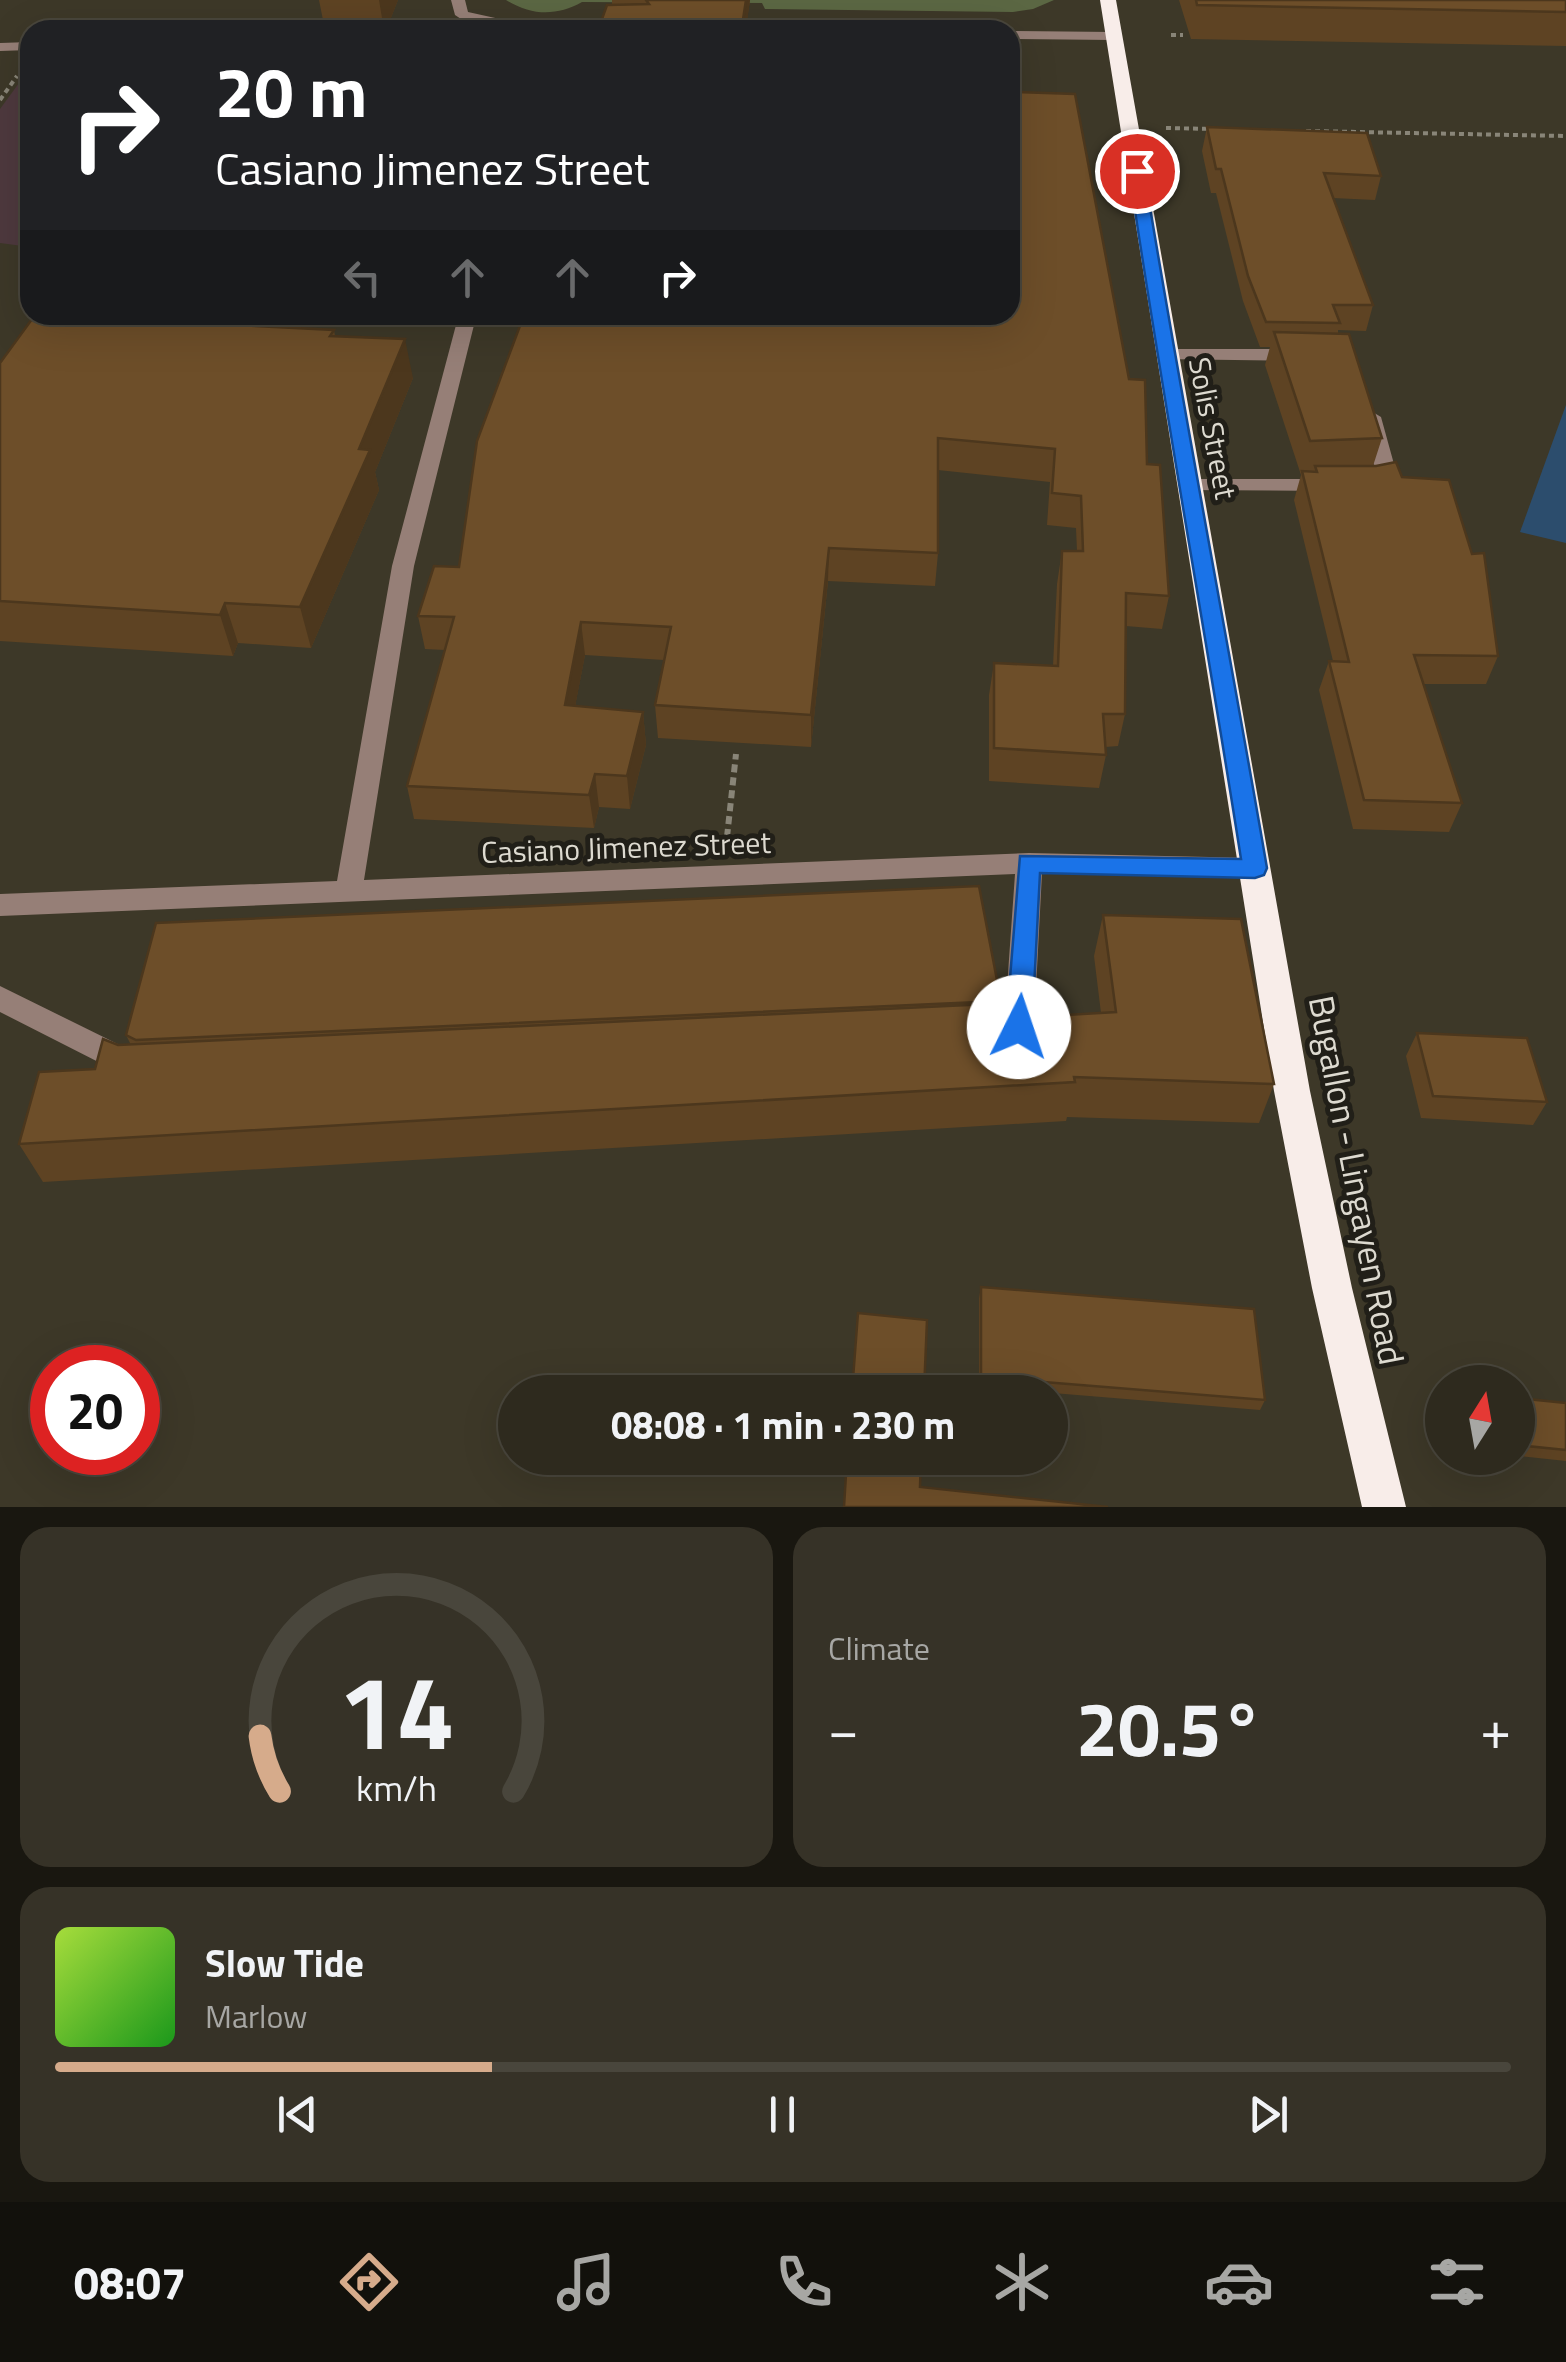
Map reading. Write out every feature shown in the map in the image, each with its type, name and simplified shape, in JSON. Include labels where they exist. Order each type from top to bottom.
[{"type":"highway","name":"Solis Street","points":[[1108,0],[1174,414],[1191,485],[1255,868]]},
{"type":"highway","name":"Bugallon - Lingayen Road","points":[[1255,868],[1292,1091],[1332,1288],[1384,1507]]},
{"type":"street","points":[[458,0],[462,15],[474,20]]},
{"type":"street","points":[[1020,35],[1113,36]]},
{"type":"street","points":[[349,892],[403,566],[465,325]]},
{"type":"street","points":[[1166,355],[1316,354]]},
{"type":"street","points":[[1191,485],[1366,484],[1384,480],[1388,475],[1364,392]]},
{"type":"street","points":[[967,1030],[1019,1027],[1029,863]]},
{"type":"street","name":"Casiano Jimenez Street","points":[[0,905],[1029,863],[1255,868]]},
{"type":"street","points":[[0,998],[138,1068],[158,1067]]},
{"type":"path","points":[[1172,35],[1183,35]]},
{"type":"path","points":[[1130,128],[1229,130]]},
{"type":"path","points":[[1288,131],[1566,136]]},
{"type":"path","points":[[726,845],[736,754]]},
{"type":"shaded area","points":[[20,82],[20,246],[0,243],[0,109]]},
{"type":"green space","points":[[506,0],[1054,0],[1013,12],[765,9],[762,3],[582,2],[544,12]]},
{"type":"green space","points":[[212,325],[323,325],[205,337]]},
{"type":"water","points":[[1566,405],[1566,543],[1520,532]]},
{"type":"building","points":[[646,0],[746,0],[743,20],[602,20],[607,5],[649,4]]},
{"type":"building","points":[[1196,0],[1566,0],[1566,12],[1197,5]]},
{"type":"building","points":[[1020,92],[1075,94],[1129,379],[1145,380],[1147,464],[1160,465],[1169,596],[1126,593],[1125,714],[1103,714],[1106,755],[994,748],[994,663],[1058,666],[1062,551],[1083,551],[1081,496],[1052,493],[1055,449],[938,438],[938,553],[829,548],[811,715],[655,705],[671,627],[581,622],[565,705],[643,712],[627,776],[595,774],[589,795],[407,786],[454,617],[418,616],[434,566],[459,567],[477,441],[520,325],[1020,325]]},
{"type":"building","points":[[1207,127],[1367,133],[1381,176],[1324,173],[1373,305],[1333,305],[1340,323],[1266,322],[1248,276]]},
{"type":"building","points":[[28,325],[234,325],[334,330],[330,336],[405,339],[359,449],[370,450],[300,607],[225,603],[220,615],[0,601],[0,363]]},
{"type":"building","points":[[1274,332],[1349,334],[1382,438],[1310,441]]},
{"type":"building","points":[[1396,462],[1402,477],[1449,480],[1472,554],[1484,553],[1498,656],[1414,655],[1462,803],[1364,800],[1329,661],[1349,662],[1302,471],[1317,472],[1315,466],[1376,466]]},
{"type":"building","points":[[979,886],[1001,1001],[136,1040],[126,1035],[156,923]]},
{"type":"building","points":[[1103,915],[1241,919],[1274,1084],[1074,1077],[1075,1082],[19,1144],[39,1072],[95,1069],[103,1039],[118,1045],[1011,1003],[1014,1018],[1116,1012]]},
{"type":"building","points":[[1417,1033],[1527,1038],[1547,1102],[1433,1096]]},
{"type":"building","points":[[981,1287],[1254,1309],[1265,1400],[1068,1384],[1068,1375],[981,1375]]},
{"type":"building","points":[[858,1313],[927,1320],[925,1375],[853,1375]]},
{"type":"building","points":[[1535,1400],[1566,1403],[1566,1450],[1535,1447]]},
{"type":"building","points":[[846,1475],[920,1475],[920,1487],[1108,1507],[844,1507]]},
{"type":"route","points":[[1019,1027],[1029,863],[1255,868],[1191,485],[1174,414],[1137,171]]}]
